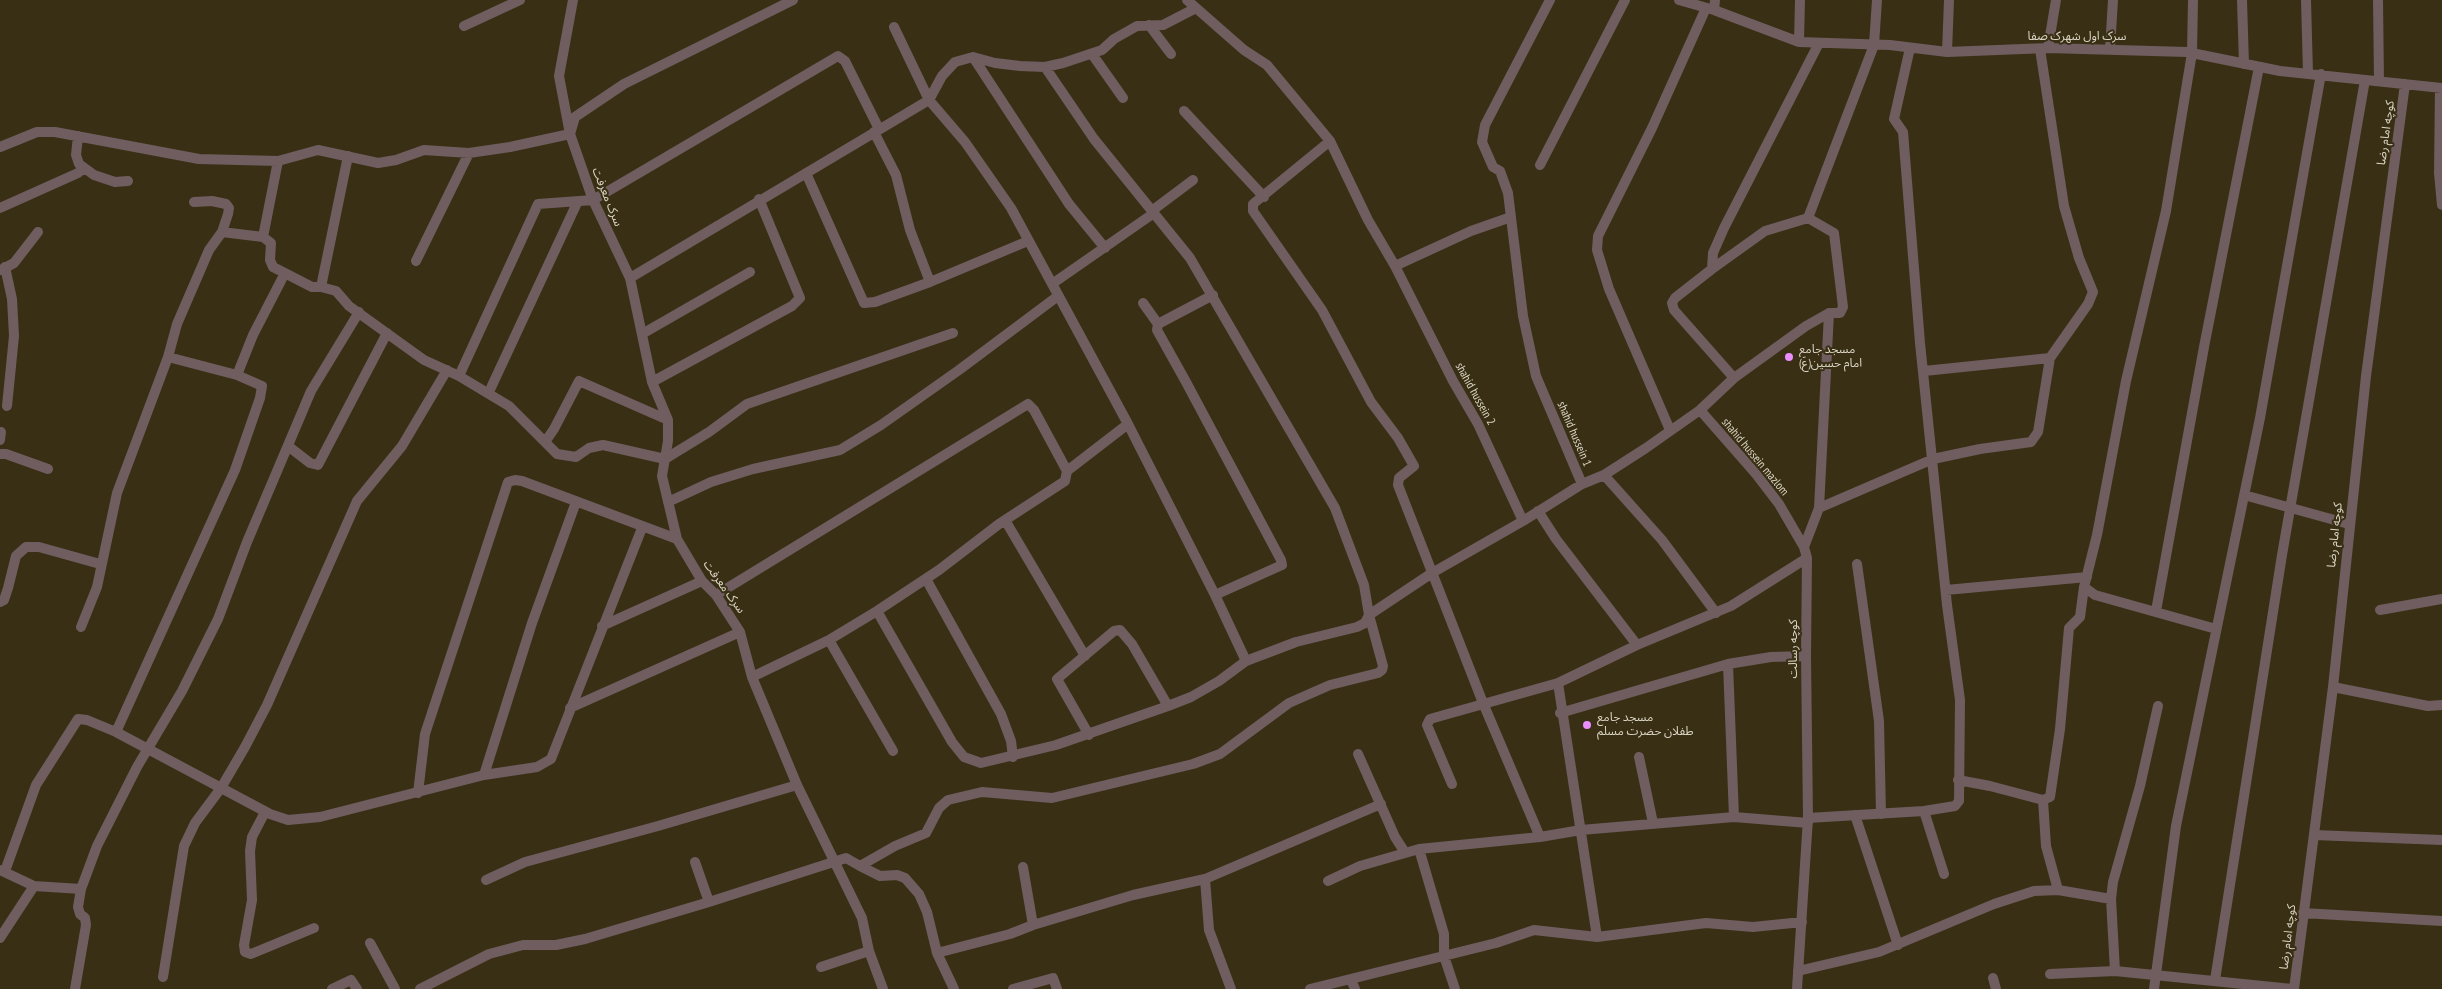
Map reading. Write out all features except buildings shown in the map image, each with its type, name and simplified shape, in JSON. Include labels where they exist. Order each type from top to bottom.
[{"type":"street","points":[[464,26],[499,4],[520,0]]},
{"type":"street","name":"سرک معرفت","points":[[573,0],[559,76],[570,134],[593,200],[630,278],[652,382],[668,420],[662,476],[677,539],[702,581],[716,595],[740,632],[752,677],[797,785],[836,861],[862,918],[869,950],[883,989]]},
{"type":"street","points":[[0,147],[37,132],[78,136],[199,159],[278,161],[318,150],[378,163],[396,160],[424,150],[469,154],[570,134],[575,117],[624,84],[793,0]]},
{"type":"street","name":"shahid hussein 2","points":[[1187,0],[1244,50],[1267,65],[1330,141],[1368,220],[1395,266],[1453,381],[1478,424],[1523,521]]},
{"type":"street","name":"shahid hussein 1","points":[[1550,0],[1485,126],[1482,142],[1493,167],[1500,172],[1506,186],[1523,316],[1536,376],[1582,484],[1604,475],[1700,410],[1734,378],[1806,326],[1829,313],[1840,313],[1843,306],[1834,233],[1808,218]]},
{"type":"street","points":[[1540,165],[1625,0]]},
{"type":"street","name":"سرک اول شهرک صفا","points":[[1679,0],[1712,6],[1799,42],[1874,45],[1947,52],[2044,48],[2192,53],[2259,67],[2441,88]]},
{"type":"street","points":[[1799,42],[1800,0]]},
{"type":"street","points":[[1734,378],[1674,310],[1672,304],[1675,298],[1712,269],[1765,232],[1808,218],[1874,45],[1877,0]]},
{"type":"street","points":[[1947,52],[1950,0]]},
{"type":"street","points":[[1819,508],[1933,459],[1980,449],[2031,442],[2038,432],[2050,358],[2088,304],[2093,292],[2079,258],[2064,206],[2044,48],[2056,0]]},
{"type":"street","points":[[2110,49],[2113,0]]},
{"type":"street","points":[[1958,780],[2043,800],[2050,797],[2055,770],[2069,628],[2080,617],[2126,381],[2166,211],[2192,53],[2193,0]]},
{"type":"street","points":[[2242,0],[2244,64]]},
{"type":"street","points":[[2306,0],[2308,73]]},
{"type":"street","points":[[2378,0],[2380,81]]},
{"type":"street","points":[[1670,430],[1609,288],[1597,250],[1598,236],[1712,6]]},
{"type":"street","points":[[630,278],[759,199],[929,100],[942,76],[955,62],[973,57],[995,63],[1045,67],[1092,54],[1102,50],[1114,39],[1137,26],[1163,25],[1196,8]]},
{"type":"street","points":[[1149,25],[1171,54]]},
{"type":"street","points":[[894,27],[929,100],[965,142],[996,185],[1052,284],[1128,424],[1216,594],[1246,661]]},
{"type":"street","points":[[1712,269],[1713,253],[1724,228],[1819,44]]},
{"type":"street","points":[[1328,881],[1360,866],[1419,849],[1653,823],[1692,822],[1734,817],[1808,821],[1855,815],[1924,811],[1955,806],[1959,800],[1960,700],[1946,590],[1924,371],[1903,132],[1894,119],[1894,111],[1910,48]]},
{"type":"street","points":[[1092,54],[1123,98]]},
{"type":"street","points":[[460,376],[538,204],[577,203],[593,200],[838,56],[845,61],[896,175],[910,230],[930,282]]},
{"type":"street","points":[[973,57],[1069,204],[1105,248]]},
{"type":"street","points":[[860,866],[926,833],[939,808],[948,800],[982,792],[1052,798],[1192,764],[1220,754],[1289,703],[1330,684],[1378,673],[1382,670],[1383,666],[1369,615],[1364,585],[1334,508],[1190,258],[1094,139],[1045,67]]},
{"type":"street","points":[[2156,611],[2204,347],[2259,67]]},
{"type":"street","points":[[2154,989],[2176,826],[2244,495],[2321,74]]},
{"type":"street","points":[[2215,980],[2290,509],[2365,80]]},
{"type":"street","name":"کوچه امام رضا","points":[[2293,989],[2333,688],[2366,376],[2405,84]]},
{"type":"street","points":[[2441,88],[2439,172],[2442,205]]},
{"type":"street","points":[[1184,110],[1264,197]]},
{"type":"street","points":[[78,136],[76,154],[79,164],[94,175],[115,182],[128,181]]},
{"type":"street","points":[[1330,141],[1264,197],[1253,204],[1253,211],[1322,310],[1371,402],[1398,438],[1414,466],[1399,478],[1398,485],[1483,703],[1540,837]]},
{"type":"street","points":[[416,261],[469,154]]},
{"type":"street","points":[[321,287],[348,156]]},
{"type":"street","points":[[264,237],[278,161]]},
{"type":"street","points":[[0,208],[78,173],[84,168]]},
{"type":"street","points":[[806,173],[864,303],[875,302],[930,282],[1028,241]]},
{"type":"street","points":[[1052,284],[1105,248],[1193,180]]},
{"type":"street","points":[[652,382],[792,306],[800,298],[759,199]]},
{"type":"street","points":[[81,627],[91,606],[117,493],[168,357],[177,324],[209,250],[222,232],[229,208],[226,204],[212,200],[194,202]]},
{"type":"street","points":[[489,392],[577,203]]},
{"type":"street","points":[[1395,266],[1471,231],[1511,216]]},
{"type":"street","points":[[7,406],[14,336],[12,299],[3,269],[14,263],[38,232]]},
{"type":"street","points":[[222,232],[264,237],[271,243],[270,260],[273,267],[312,287],[336,291],[349,306],[424,360],[460,376],[509,406],[557,454],[576,457],[589,448],[603,445],[665,459],[709,432],[747,404],[952,333]]},
{"type":"street","points":[[642,334],[750,272]]},
{"type":"street","points":[[238,376],[254,335],[285,273]]},
{"type":"street","points":[[1213,295],[1158,324],[1156,330],[1186,382],[1282,565],[1216,594]]},
{"type":"street","points":[[668,502],[711,482],[753,469],[840,450],[881,425],[959,370],[1058,296]]},
{"type":"street","points":[[1144,303],[1158,324]]},
{"type":"street","points":[[75,989],[86,925],[85,918],[80,914],[78,907],[81,889],[97,846],[147,749],[182,691],[218,619],[311,391],[359,312]]},
{"type":"street","points":[[1804,547],[1819,508],[1829,313]]},
{"type":"street","points":[[288,446],[310,463],[318,465],[388,333]]},
{"type":"street","points":[[116,732],[235,470],[257,407],[262,386],[238,376],[168,357]]},
{"type":"street","points":[[1924,371],[2050,358]]},
{"type":"street","points":[[162,977],[184,846],[195,823],[221,788],[267,705],[357,501],[402,446],[447,370]]},
{"type":"street","points":[[545,442],[554,429],[579,380],[668,420]]},
{"type":"street","points":[[716,595],[1028,404],[1034,410],[1066,471],[1065,481],[1005,520],[926,579],[829,640],[752,677]]},
{"type":"street","name":"shahid hussein mazlom","points":[[1700,410],[1756,474],[1779,504],[1804,547]]},
{"type":"street","points":[[1066,471],[1128,424]]},
{"type":"street","points":[[0,454],[21,458],[48,468]]},
{"type":"street","points":[[1604,475],[1662,540],[1716,613]]},
{"type":"street","points":[[418,793],[425,734],[508,482],[522,481],[642,528],[677,539]]},
{"type":"street","points":[[877,611],[952,742],[964,757],[982,762],[1013,757],[1089,735],[1191,697],[1219,681],[1246,661],[1296,642],[1357,627],[1365,623],[1369,615],[1432,573],[1523,521],[1582,484]]},
{"type":"street","points":[[2244,495],[2349,524]]},
{"type":"street","points":[[484,775],[532,623],[576,502]]},
{"type":"street","points":[[1538,511],[1556,538],[1637,645]]},
{"type":"street","points":[[1005,520],[1085,656]]},
{"type":"street","points":[[81,889],[34,886],[3,870],[36,785],[78,718],[116,732],[265,812],[288,820],[320,817],[484,775],[537,767],[551,759],[642,528]]},
{"type":"street","points":[[0,602],[4,600],[16,556],[26,547],[38,547],[100,564]]},
{"type":"street","name":"کوچه رسالت","points":[[1797,989],[1808,821],[1806,656],[1808,558],[1804,547]]},
{"type":"street","points":[[1452,784],[1428,721],[1483,703],[1558,683],[1637,645],[1731,606],[1808,558]]},
{"type":"street","points":[[1857,564],[1879,721],[1881,814]]},
{"type":"street","points":[[926,579],[990,692],[1011,741],[1013,757]]},
{"type":"street","points":[[602,626],[702,581]]},
{"type":"street","points":[[1946,590],[2086,582]]},
{"type":"street","points":[[2086,582],[2096,595],[2216,628]]},
{"type":"street","points":[[2380,610],[2442,599]]},
{"type":"street","points":[[1089,735],[1057,679],[1114,631],[1120,630],[1132,644],[1168,706]]},
{"type":"street","points":[[570,708],[740,632]]},
{"type":"street","points":[[829,640],[893,751]]},
{"type":"street","points":[[1560,713],[1728,664],[1771,657],[1806,656]]},
{"type":"street","points":[[1728,664],[1734,817]]},
{"type":"street","points":[[1558,683],[1560,713],[1581,830],[1597,937]]},
{"type":"street","points":[[2333,688],[2428,706],[2442,706]]},
{"type":"street","points":[[2115,971],[2111,899],[2113,882],[2140,786],[2158,706]]},
{"type":"street","points":[[1358,754],[1395,837],[1404,852]]},
{"type":"street","points":[[1639,757],[1653,823]]},
{"type":"street","points":[[486,880],[524,862],[658,826],[797,785]]},
{"type":"street","points":[[2043,800],[2046,846],[2058,890]]},
{"type":"street","points":[[937,952],[1001,937],[1032,925],[1133,895],[1205,879],[1380,804]]},
{"type":"street","points":[[1924,811],[1944,874]]},
{"type":"street","points":[[265,812],[252,837],[250,851],[252,900],[244,945],[245,952],[251,954],[314,928]]},
{"type":"street","points":[[1855,815],[1898,945]]},
{"type":"street","points":[[2314,835],[2442,840]]},
{"type":"street","points":[[1419,849],[1444,934],[1444,956],[1455,989]]},
{"type":"street","points":[[423,988],[489,954],[523,945],[556,945],[585,939],[846,858],[880,876],[897,875],[905,878],[919,894],[937,952],[954,989]]},
{"type":"street","points":[[695,862],[709,902]]},
{"type":"street","points":[[1023,868],[1032,925]]},
{"type":"street","points":[[1205,879],[1208,930],[1230,989]]},
{"type":"street","points":[[0,938],[34,886]]},
{"type":"street","points":[[1798,971],[1879,952],[1994,904],[2034,891],[2058,890],[2111,899]]},
{"type":"street","points":[[2303,913],[2442,921]]},
{"type":"street","points":[[1310,989],[1353,984],[1444,956],[1496,943],[1534,930],[1597,937],[1706,923],[1753,927],[1802,922]]},
{"type":"street","points":[[370,942],[395,989]]},
{"type":"street","points":[[821,967],[869,950]]},
{"type":"street","points":[[2050,974],[2115,971],[2293,989]]},
{"type":"street","points":[[1013,989],[1053,978],[1057,989]]},
{"type":"street","points":[[1993,978],[1996,989]]},
{"type":"street","points":[[332,989],[352,980],[357,989]]},
{"type":"place","name":"مسجد جامع امام حسین(ع)","points":[[1789,357]]},
{"type":"place","name":"مسجد جامع طفلان حضرت مسلم","points":[[1587,725]]}]
